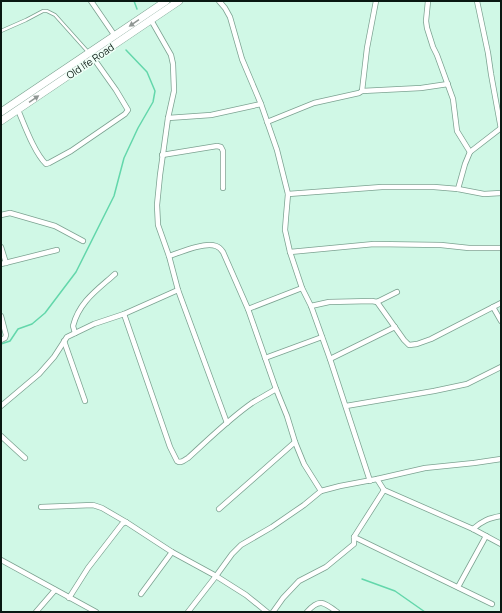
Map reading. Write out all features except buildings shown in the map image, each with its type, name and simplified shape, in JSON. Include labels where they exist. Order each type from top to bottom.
[{"type":"main road","name":"Old Ife Road","points":[[1,121],[92,56],[115,36],[166,1]]},
{"type":"main road","name":"Old Ife Road","points":[[1,112],[151,20],[179,1]]},
{"type":"street","points":[[91,1],[115,36]]},
{"type":"street","points":[[219,1],[230,17],[242,59],[261,104],[277,150],[288,194],[285,230],[290,252],[302,288],[330,359],[370,481]]},
{"type":"street","points":[[362,91],[367,48],[376,1]]},
{"type":"street","points":[[428,1],[426,21],[427,28],[453,99],[457,131],[470,152]]},
{"type":"street","points":[[458,188],[470,152],[501,128],[488,53],[476,1]]},
{"type":"street","points":[[151,20],[171,55],[174,90],[162,155],[157,197],[158,225],[169,256],[178,290],[227,423]]},
{"type":"street","points":[[18,110],[32,143],[43,162],[46,164],[49,164],[71,151],[125,114],[128,110],[92,56]]},
{"type":"street","points":[[267,122],[314,103],[359,93],[362,91],[421,88],[448,84]]},
{"type":"street","points":[[168,118],[211,115],[261,104]]},
{"type":"street","points":[[162,155],[217,146],[221,147],[223,151],[223,188]]},
{"type":"street","points":[[288,194],[382,188],[434,187],[458,188],[484,194],[501,193]]},
{"type":"street","points":[[1,215],[10,212],[55,226],[82,241]]},
{"type":"street","points":[[290,252],[374,244],[501,248]]},
{"type":"street","points":[[169,256],[208,245],[215,245],[219,247],[226,257],[248,309],[295,442],[304,464],[321,491]]},
{"type":"street","points":[[1,247],[4,263],[57,250]]},
{"type":"street","points":[[75,333],[73,326],[78,311],[92,295],[115,274]]},
{"type":"street","points":[[248,309],[302,288]]},
{"type":"street","points":[[1,406],[39,374],[54,357],[67,337],[94,324],[124,314],[178,290]]},
{"type":"street","points":[[310,306],[329,302],[377,302],[396,292]]},
{"type":"street","points":[[377,302],[409,345],[431,339],[501,303]]},
{"type":"street","points":[[493,307],[501,321]]},
{"type":"street","points":[[124,314],[170,447],[178,463],[188,458],[253,402],[276,389]]},
{"type":"street","points":[[1,316],[6,335],[5,338],[1,340]]},
{"type":"street","points":[[330,359],[395,327]]},
{"type":"street","points":[[265,358],[322,338]]},
{"type":"street","points":[[64,341],[86,401]]},
{"type":"street","points":[[346,406],[467,384],[501,367]]},
{"type":"street","points":[[1,436],[25,458]]},
{"type":"street","points":[[218,509],[295,442]]},
{"type":"street","points":[[188,612],[232,554],[241,545],[272,527],[304,505],[321,491],[425,468],[474,463],[501,458]]},
{"type":"street","points":[[377,479],[384,490],[473,529],[501,544]]},
{"type":"street","points":[[273,612],[283,598],[299,581],[326,567],[354,544],[354,537],[384,490]]},
{"type":"street","points":[[41,507],[93,506],[102,508],[172,552],[246,594],[267,612]]},
{"type":"street","points":[[473,529],[486,520],[501,516]]},
{"type":"street","points":[[69,598],[88,568],[122,524],[126,522]]},
{"type":"street","points":[[458,587],[486,536]]},
{"type":"street","points":[[354,537],[492,604]]},
{"type":"street","points":[[141,594],[172,552]]},
{"type":"street","points":[[1,560],[96,612]]},
{"type":"street","points":[[36,612],[55,590]]},
{"type":"street","points":[[307,612],[318,602],[325,603],[337,612]]},
{"type":"lane","points":[[1,31],[26,20],[43,10],[47,10],[55,15],[92,56]]},
{"type":"waterway","points":[[134,1],[137,9]]},
{"type":"waterway","points":[[1,344],[10,341],[18,329],[32,324],[45,313],[76,272],[114,196],[124,158],[138,128],[153,102],[155,91],[147,72],[126,50]]},
{"type":"waterway","points":[[362,579],[395,591],[425,612]]}]
